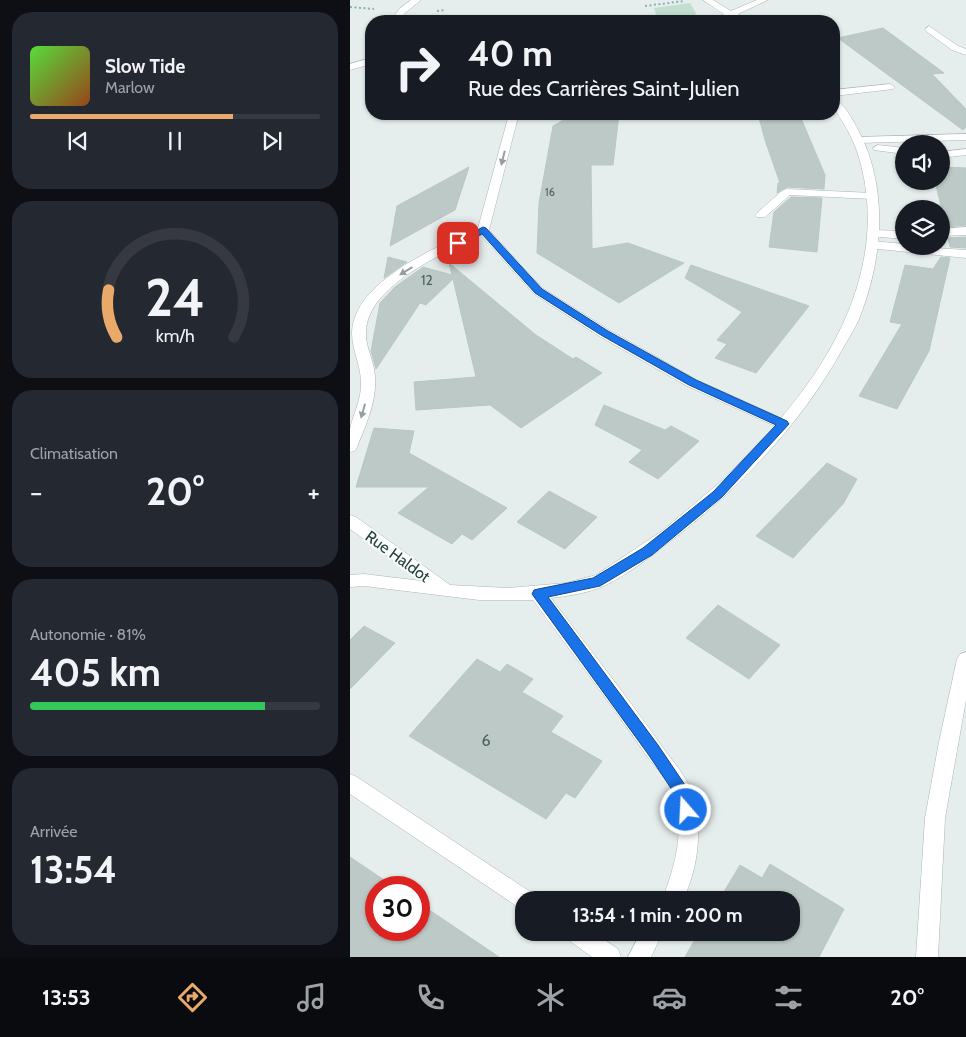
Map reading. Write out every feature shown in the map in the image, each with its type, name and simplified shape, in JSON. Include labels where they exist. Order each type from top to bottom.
[{"type":"street","points":[[399,15],[417,0]]},
{"type":"street","points":[[707,0],[731,14],[764,0]]},
{"type":"street","points":[[929,29],[955,48],[966,52]]},
{"type":"street","points":[[350,67],[365,63]]},
{"type":"street","points":[[840,92],[890,87]]},
{"type":"street","points":[[350,581],[364,580],[475,595],[538,594],[596,583],[647,552],[718,494],[783,424],[829,364],[857,310],[873,240],[872,196],[869,168],[860,144],[845,114],[840,109]]},
{"type":"street","points":[[350,447],[364,413],[369,388],[368,372],[358,331],[361,316],[368,304],[393,278],[483,230],[512,120]]},
{"type":"street","points":[[860,144],[966,136]]},
{"type":"street","points":[[860,144],[895,149]]},
{"type":"street","points":[[950,154],[966,152]]},
{"type":"street","points":[[761,215],[787,192],[872,196]]},
{"type":"street","points":[[483,230],[538,291],[604,333],[692,382],[783,424]]},
{"type":"street","points":[[950,232],[966,231]]},
{"type":"street","points":[[873,240],[895,236]]},
{"type":"street","points":[[873,240],[966,254]]},
{"type":"street","name":"Rue Haldot","points":[[350,521],[446,591]]},
{"type":"street","points":[[538,594],[653,749],[684,795],[688,824],[686,864],[677,891]]},
{"type":"street","points":[[927,957],[935,818],[948,742],[966,659]]},
{"type":"street","points":[[350,783],[515,893]]},
{"type":"street","points":[[587,941],[610,957]]},
{"type":"street","points":[[639,957],[648,941]]},
{"type":"path","points":[[645,6],[686,1]]},
{"type":"path","points":[[350,7],[374,9]]},
{"type":"green space","points":[[690,3],[696,13],[695,15],[656,15],[654,8]]},
{"type":"building","points":[[883,28],[944,73],[932,74],[966,109],[966,127],[963,130],[840,39],[840,38]]},
{"type":"building","points":[[564,120],[618,120],[613,165],[591,165],[592,249],[628,243],[684,263],[619,303],[537,253],[539,203],[553,126]]},
{"type":"building","points":[[760,120],[802,120],[825,175],[824,189],[787,187],[777,193],[778,183],[780,183]]},
{"type":"building","points":[[469,167],[455,210],[390,246],[397,206]]},
{"type":"building","points":[[950,167],[966,168],[966,225],[950,227],[950,200],[940,200],[937,190],[950,190]]},
{"type":"building","points":[[791,197],[822,198],[817,252],[769,247],[774,212]]},
{"type":"building","points":[[966,237],[966,248],[950,247],[950,238]]},
{"type":"building","points":[[388,257],[407,262],[384,278]]},
{"type":"building","points":[[941,257],[950,258],[929,351],[897,409],[859,396],[902,324],[890,322],[905,265],[933,269]]},
{"type":"building","points":[[449,263],[536,335],[573,359],[576,357],[602,373],[521,428],[490,405],[416,410],[414,382],[476,377],[453,279],[426,305],[420,303],[376,369],[371,351],[380,303],[395,287],[423,267],[452,275]]},
{"type":"building","points":[[691,265],[809,306],[756,373],[715,358],[727,344],[717,340],[742,312],[685,278]]},
{"type":"building","points":[[604,405],[665,430],[671,426],[699,441],[658,479],[629,462],[642,450],[595,425]]},
{"type":"building","points":[[374,428],[414,431],[409,453],[507,508],[472,540],[462,534],[452,544],[398,513],[429,487],[356,487]]},
{"type":"building","points":[[827,463],[857,479],[843,504],[793,558],[756,536]]},
{"type":"building","points":[[549,491],[597,517],[565,549],[517,522]]},
{"type":"building","points":[[718,605],[780,645],[749,679],[686,638]]},
{"type":"building","points":[[364,626],[395,643],[350,689],[350,640]]},
{"type":"building","points":[[477,659],[500,672],[507,664],[533,679],[522,692],[563,716],[551,732],[602,761],[575,798],[566,793],[546,819],[409,736]]},
{"type":"building","points":[[350,857],[378,876],[365,876],[365,941],[430,941],[430,910],[499,957],[350,957]]},
{"type":"building","points":[[770,864],[844,909],[819,957],[685,957],[694,941],[800,941],[800,891],[724,891],[740,865],[762,878]]},
{"type":"route","points":[[458,243],[483,230],[517,270],[538,291],[604,333],[692,382],[783,424],[765,446],[718,494],[647,552],[596,583],[538,594],[653,749],[684,795],[686,810]]}]
